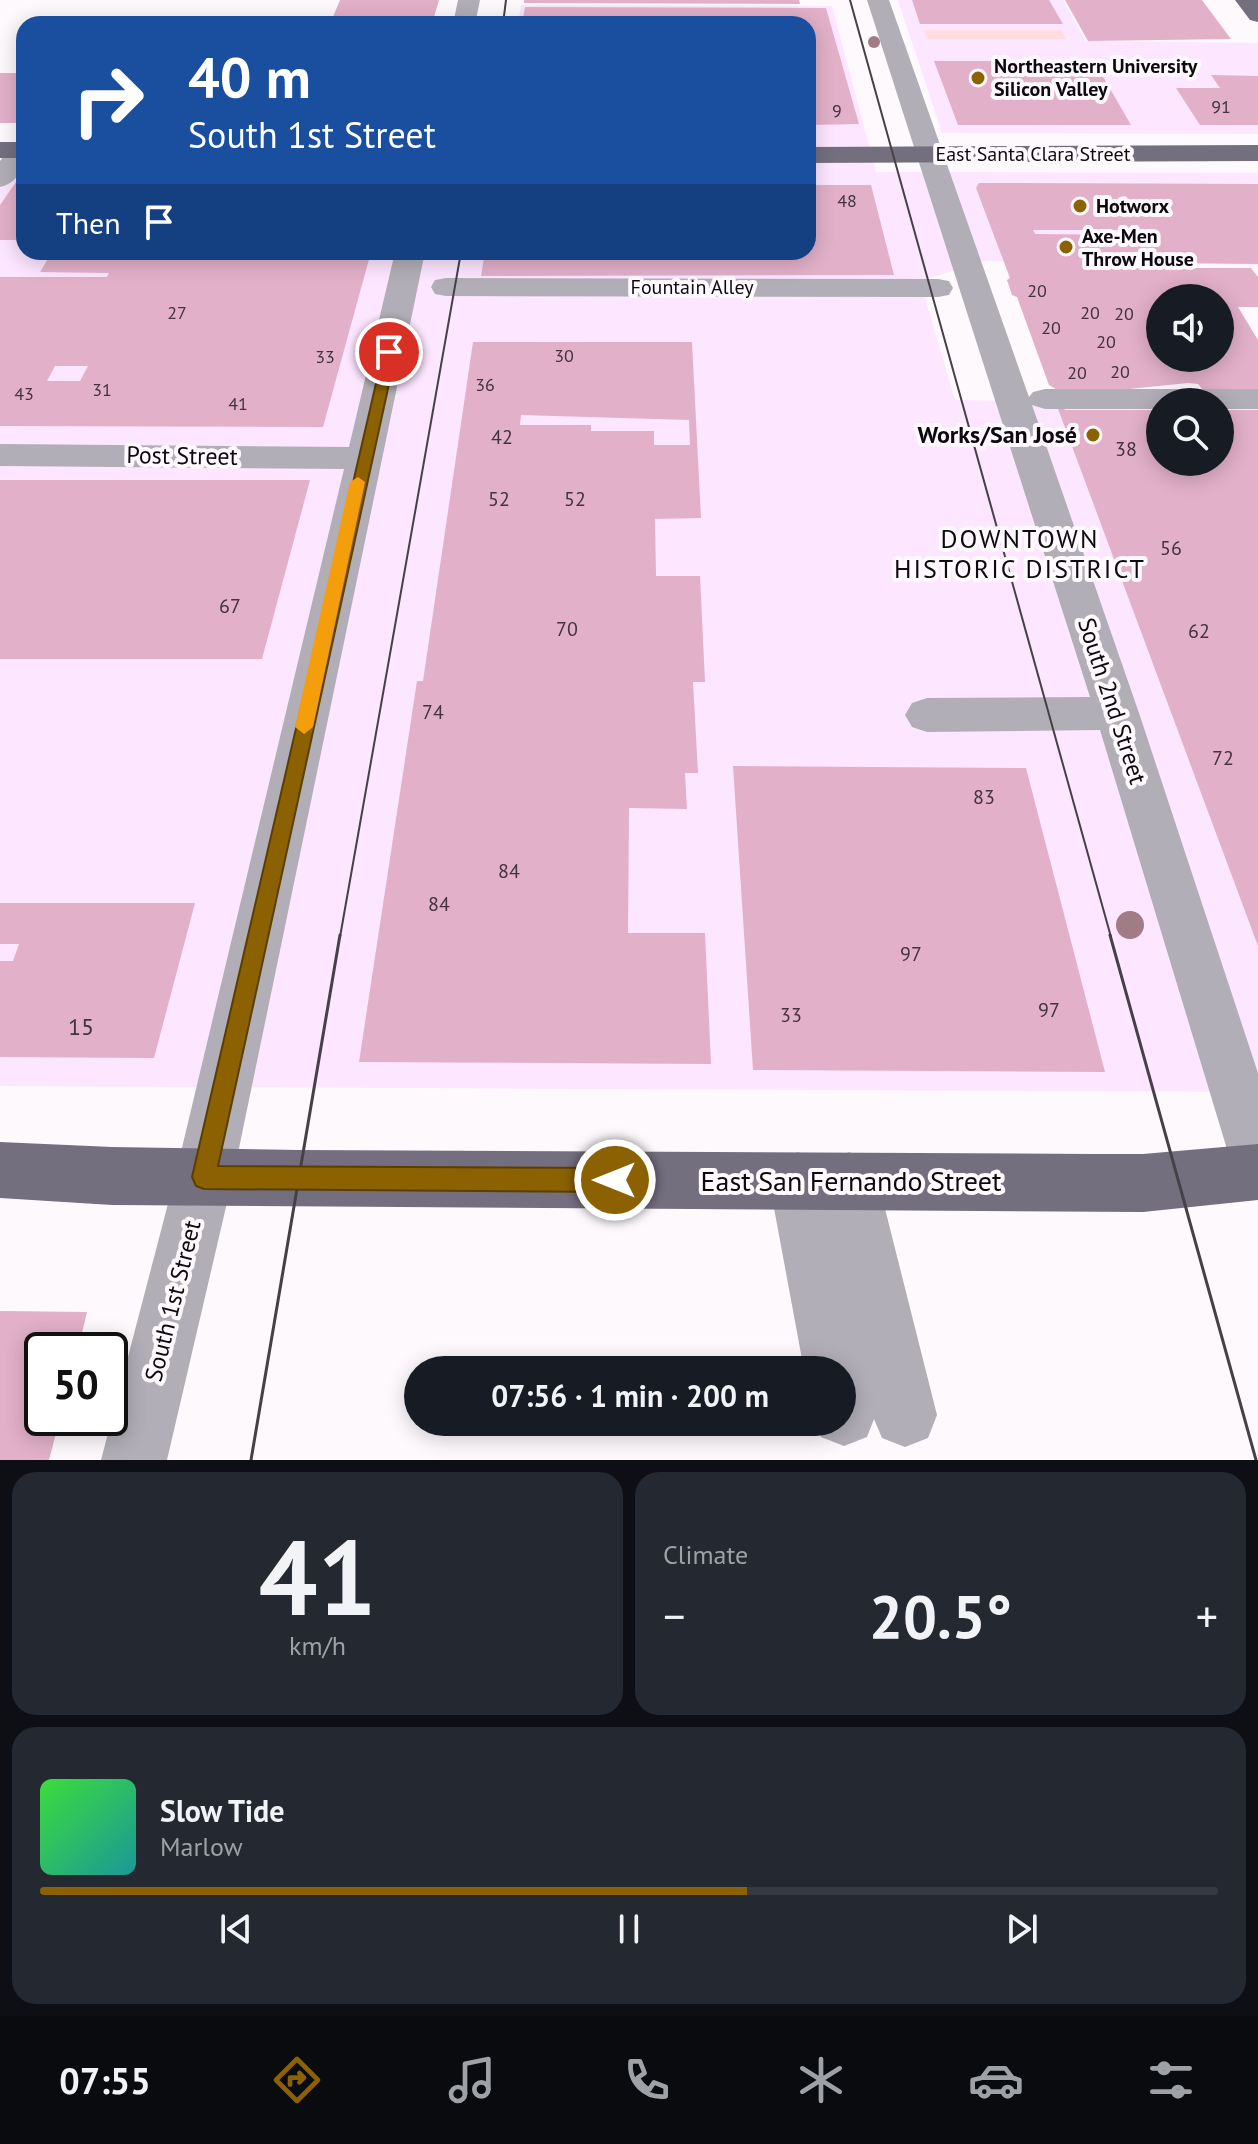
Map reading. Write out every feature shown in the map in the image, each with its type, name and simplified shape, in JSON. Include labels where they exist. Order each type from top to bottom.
[{"type":"main road","points":[[1246,0],[1258,15]]},
{"type":"main road","name":"East Santa Clara Street","points":[[816,155],[1258,153]]},
{"type":"main road","name":"East San Fernando Street","points":[[0,1170],[204,1177],[1143,1183],[1258,1172]]},
{"type":"street","name":"South 2nd Street","points":[[878,0],[1117,713],[1258,1159]]},
{"type":"street","points":[[0,179],[15,150]]},
{"type":"street","name":"South 1st Street","points":[[134,1460],[204,1177],[408,260]]},
{"type":"street","name":"Fountain Alley","points":[[446,287],[938,288]]},
{"type":"street","points":[[1045,399],[1258,399]]},
{"type":"street","name":"Post Street","points":[[0,455],[363,458]]},
{"type":"street","points":[[927,715],[1117,713]]},
{"type":"street","points":[[824,1181],[837,1356]]},
{"type":"street","points":[[824,1181],[905,1415]]},
{"type":"shaded area","points":[[898,0],[1063,0],[1085,41],[1258,43],[1258,134],[942,133]]},
{"type":"shaded area","points":[[521,5],[832,6],[876,172],[1258,173],[1258,265],[984,261],[920,281],[955,400],[1146,403],[1146,476],[1234,476],[1234,404],[1258,405],[1258,1092],[0,1086],[0,169],[16,169],[16,260],[816,260],[816,16],[519,16]]},
{"type":"shaded area","points":[[924,30],[1061,30],[1066,39],[927,39]]},
{"type":"building","points":[[340,0],[439,0],[434,16],[333,16]]},
{"type":"building","points":[[524,0],[799,0],[800,4],[524,3]]},
{"type":"building","points":[[912,0],[1049,0],[1063,24],[920,24]]},
{"type":"building","points":[[1065,0],[1202,0],[1231,39],[1088,41]]},
{"type":"building","points":[[525,7],[826,8],[859,124],[816,125],[816,16],[523,16]]},
{"type":"building","points":[[934,61],[1094,61],[1131,125],[958,125]]},
{"type":"building","points":[[0,73],[16,73],[16,123],[0,123]]},
{"type":"building","points":[[1211,75],[1258,76],[1258,125],[1200,125],[1176,88],[1220,88]]},
{"type":"building","points":[[16,182],[16,240],[0,240],[0,205]]},
{"type":"building","points":[[979,183],[1258,184],[1258,264],[1082,262],[1084,268],[1251,268],[1258,277],[1258,307],[1238,307],[1258,340],[1258,390],[1234,392],[1234,388],[1201,388],[1198,384],[1188,383],[1080,394],[1061,392],[1049,385],[1017,297],[1012,295],[1007,280],[1010,278],[976,188]],"holes":[[[1033,230],[1124,230],[1127,235],[1035,234]]]},
{"type":"building","points":[[816,185],[871,185],[894,275],[481,276],[484,260],[816,260]]},
{"type":"building","points":[[47,260],[369,260],[323,427],[0,426],[0,277],[107,277],[109,273],[40,272]],"holes":[[[55,366],[88,366],[80,381],[47,381]]]},
{"type":"building","points":[[473,342],[692,342],[701,518],[655,519],[656,576],[700,576],[705,682],[693,682],[698,773],[685,773],[687,809],[629,808],[628,933],[705,933],[711,1064],[359,1062],[417,681],[423,681]],"holes":[[[521,415],[689,420],[690,445],[654,445],[654,431],[591,431],[591,425],[520,425]]]},
{"type":"building","points":[[1057,406],[1063,406],[1065,410],[1146,410],[1146,476],[1234,476],[1234,410],[1258,410],[1258,946]]},
{"type":"building","points":[[0,480],[310,480],[262,659],[0,659]]},
{"type":"building","points":[[733,766],[1026,768],[1105,1072],[753,1070]]},
{"type":"building","points":[[0,903],[195,903],[154,1058],[0,1057],[0,961],[13,961],[19,944],[0,944]]},
{"type":"building","points":[[0,1311],[87,1312],[82,1332],[24,1332],[24,1436],[55,1436],[49,1460],[0,1460]]},
{"type":"tram line","points":[[504,16],[506,0]]},
{"type":"tram line","points":[[850,0],[1111,937]]},
{"type":"tram line","points":[[340,937],[460,260]]},
{"type":"tram line","points":[[251,1460],[340,935]]},
{"type":"tram line","points":[[1110,935],[1256,1460]]},
{"type":"slow traffic","points":[[304,727],[358,482]]},
{"type":"place","name":"Northeastern University Silicon Valley","points":[[978,78]]},
{"type":"place","name":"Hotworx","points":[[1080,206]]},
{"type":"place","name":"Axe-Men Throw House","points":[[1066,247]]},
{"type":"place","name":"Works/San José","points":[[1093,435]]},
{"type":"district","name":"DOWNTOWN HISTORIC DISTRICT","points":[[1020,554]]},
{"type":"route","points":[[389,352],[204,1177],[615,1180]]}]
